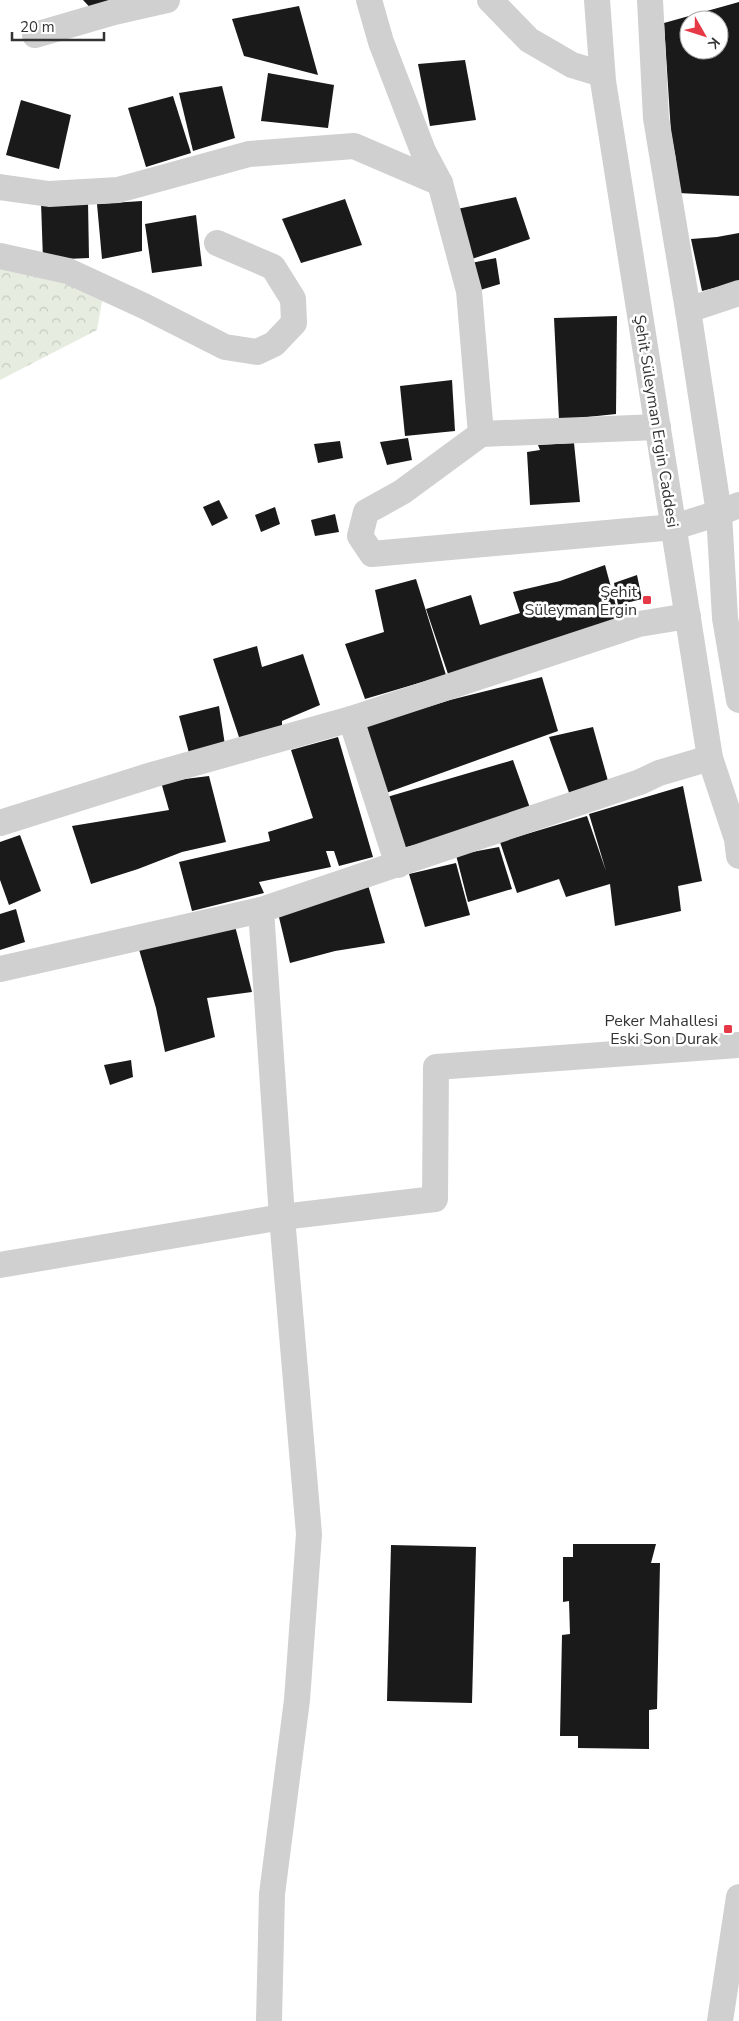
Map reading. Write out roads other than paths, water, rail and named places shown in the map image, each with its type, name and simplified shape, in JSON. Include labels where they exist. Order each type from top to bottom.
[{"type":"street","points":[[35,35],[114,12],[167,0]]},
{"type":"street","points":[[369,0],[384,51],[423,151],[440,183],[469,292],[481,434]]},
{"type":"street","points":[[490,0],[529,40],[572,65],[602,74]]},
{"type":"street","name":"Şehit Süleyman Ergin Caddesi","points":[[597,0],[602,74],[710,758],[738,838]]},
{"type":"street","points":[[650,0],[656,118],[688,310],[729,509],[732,615],[739,700]]},
{"type":"street","points":[[0,187],[49,194],[118,190],[249,154],[354,146],[440,183]]},
{"type":"street","points":[[0,256],[68,271],[144,306],[225,347],[257,352],[274,344],[294,323],[293,299],[273,267],[218,243]]},
{"type":"street","points":[[688,310],[739,293]]},
{"type":"street","points":[[658,427],[481,434],[402,492],[366,512],[360,536],[372,554],[674,527],[729,509]]},
{"type":"street","points":[[0,823],[152,775],[351,719],[639,624],[688,616]]},
{"type":"street","points":[[351,719],[398,865]]},
{"type":"street","points":[[0,969],[261,910],[640,782],[659,773],[710,758]]},
{"type":"street","points":[[261,910],[282,1217],[309,1534],[297,1700],[272,1894],[269,2021]]},
{"type":"street","points":[[0,1266],[282,1217],[435,1199],[436,1067],[739,1044]]},
{"type":"street","points":[[720,2021],[733,1978],[739,1897]]},
{"type":"place","name":"Şehit Süleyman Ergin","points":[[647,600]]},
{"type":"place","name":"Peker Mahallesi Eski Son Durak","points":[[728,1029]]}]
